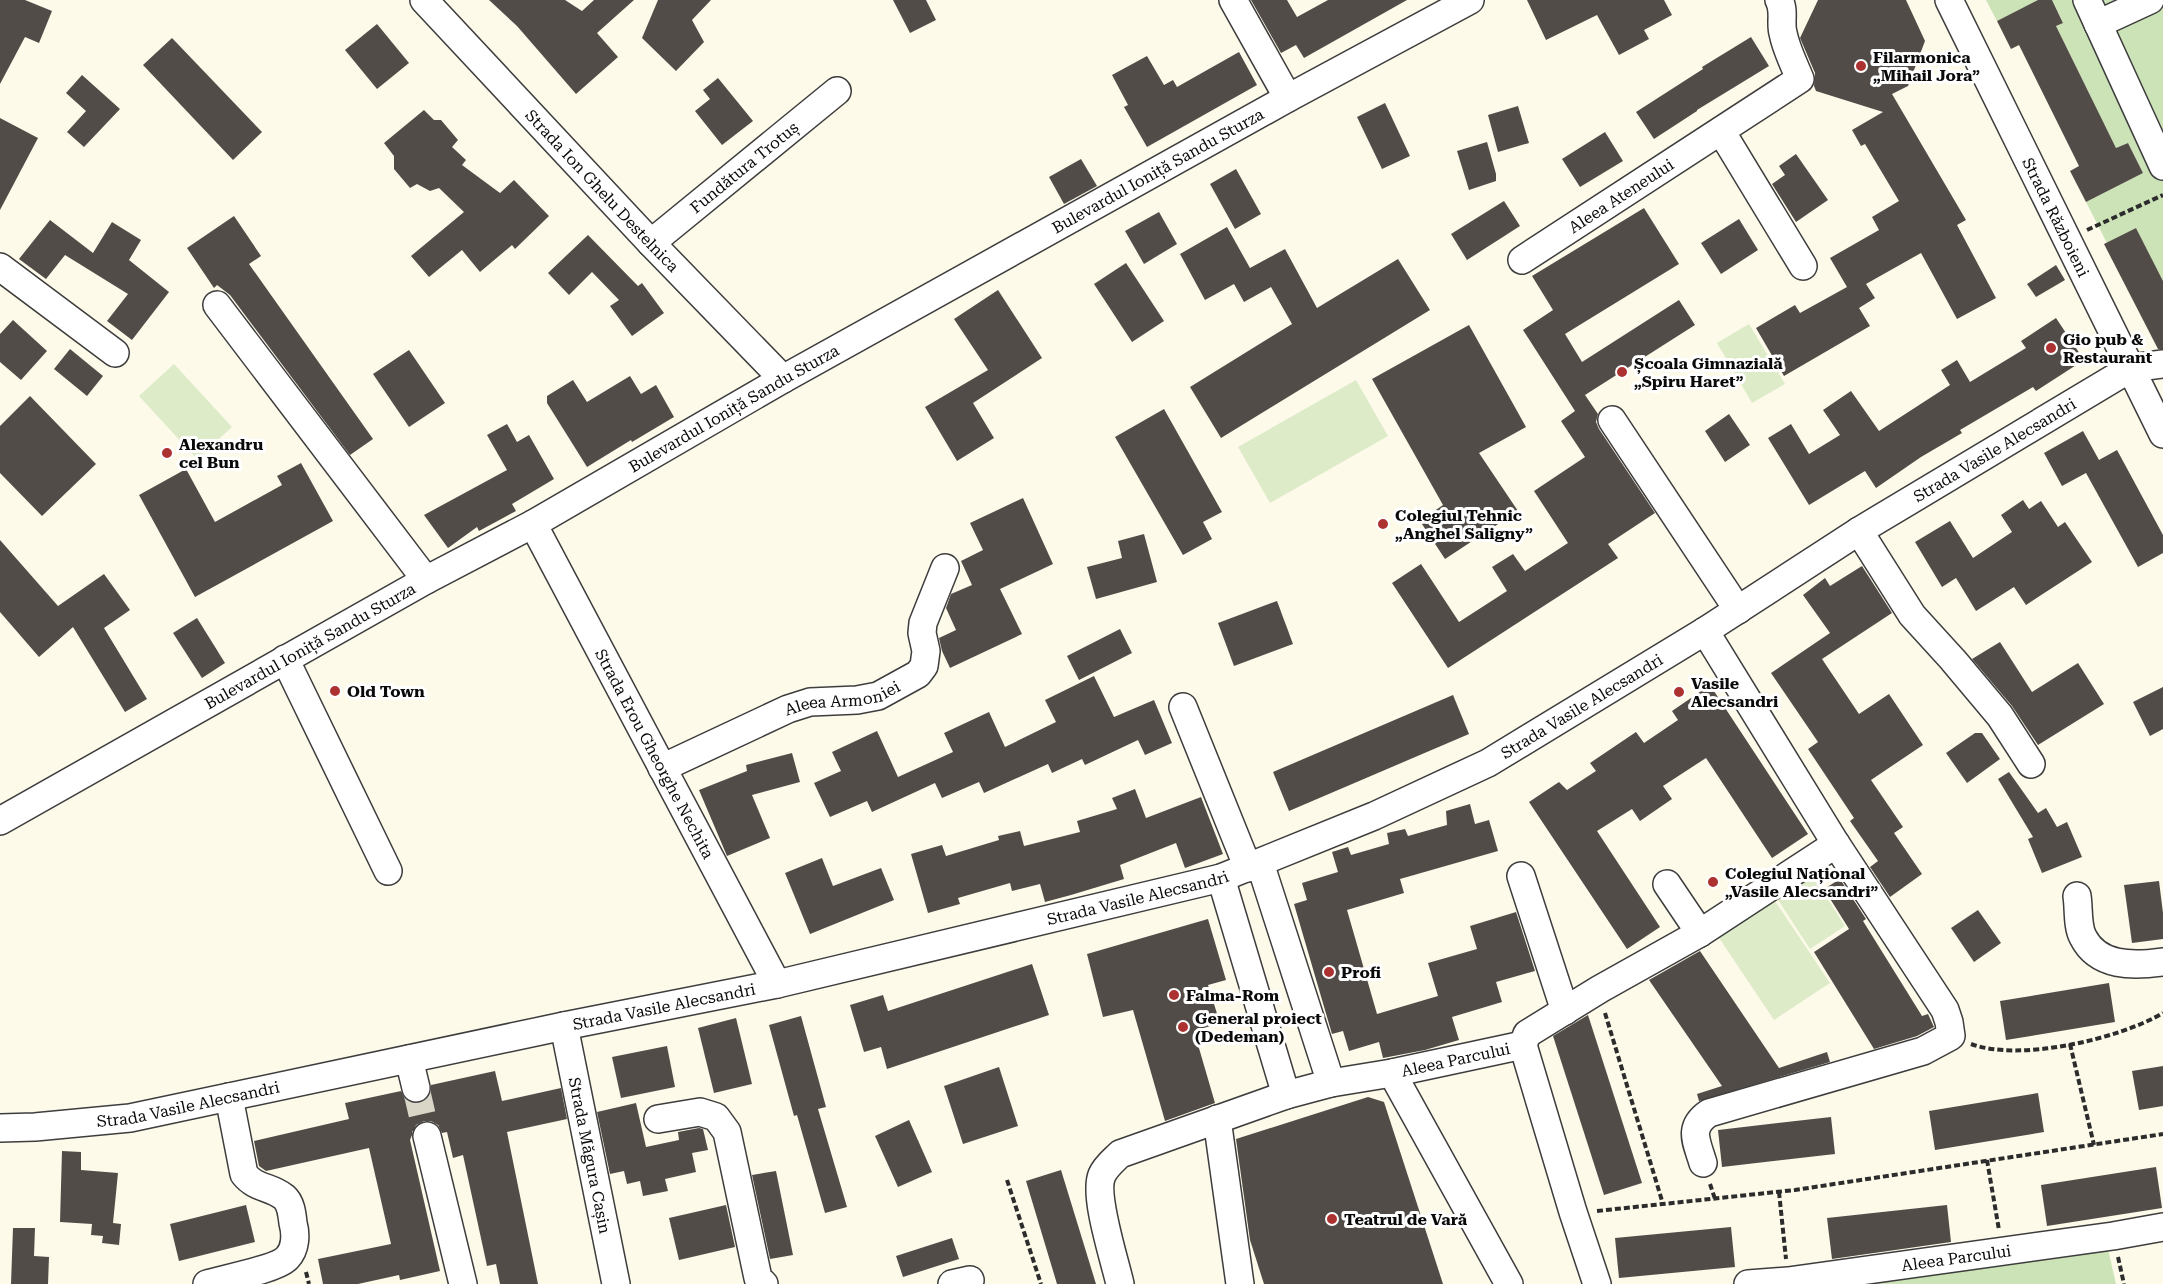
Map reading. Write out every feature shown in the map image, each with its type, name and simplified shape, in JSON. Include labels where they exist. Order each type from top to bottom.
[{"type":"street","name":"Strada Ion Ghelu Destelnica","points":[[424,0],[651,243],[783,380]]},
{"type":"street","points":[[1233,0],[1288,98]]},
{"type":"street","name":"Bulevardul Ioniță Sandu Sturza","points":[[0,820],[426,580],[533,524],[783,380],[1288,98],[1470,0]]},
{"type":"street","name":"Strada Războieni","points":[[1949,0],[2163,434]]},
{"type":"street","points":[[2150,0],[2093,12],[2163,166]]},
{"type":"street","name":"Aleea Ateneului","points":[[1522,260],[1800,80],[1783,35],[1783,1]]},
{"type":"street","name":"Fundătura Trotuș","points":[[651,243],[837,91]]},
{"type":"street","points":[[1721,131],[1803,266]]},
{"type":"street","points":[[0,267],[114,353]]},
{"type":"street","points":[[217,305],[426,580]]},
{"type":"street","name":"Strada Vasile Alecsandri","points":[[0,1128],[130,1118],[564,1026],[777,984],[1221,878],[1374,816],[1488,763],[1705,632],[1859,531],[2131,368],[2163,364]]},
{"type":"street","points":[[1612,420],[1738,610]]},
{"type":"street","name":"Strada Erou Gheorghe Nechita","points":[[533,524],[777,984]]},
{"type":"street","points":[[1859,531],[1912,615],[2000,716],[2031,764]]},
{"type":"street","name":"Aleea Armoniei","points":[[662,768],[788,709],[810,702],[858,700],[878,696],[918,674],[924,666],[926,651],[922,633],[923,622],[945,568]]},
{"type":"street","points":[[1702,1163],[1695,1135],[1696,1126],[1709,1113],[1923,1051],[1951,1036],[1945,1010],[1836,843],[1705,632]]},
{"type":"street","points":[[285,659],[388,871]]},
{"type":"street","points":[[1183,707],[1254,866],[1331,1083]]},
{"type":"street","points":[[1522,1046],[1527,1034],[1600,989],[1700,933],[1836,843]]},
{"type":"street","points":[[1521,876],[1565,1011]]},
{"type":"street","points":[[1221,878],[1286,1095]]},
{"type":"street","points":[[1667,884],[1700,933]]},
{"type":"street","points":[[2077,896],[2082,936],[2092,951],[2101,958],[2139,965],[2163,964]]},
{"type":"street","name":"Strada Măgura Cașin","points":[[564,1026],[616,1284]]},
{"type":"street","name":"Aleea Parcului","points":[[1120,1284],[1100,1198],[1101,1177],[1106,1167],[1120,1154],[1286,1095],[1331,1083],[1522,1046],[1597,1284]]},
{"type":"street","points":[[409,1059],[416,1088]]},
{"type":"street","name":"Aleea Parcului","points":[[1392,1073],[1509,1284]]},
{"type":"street","points":[[207,1284],[276,1264],[287,1258],[296,1236],[291,1209],[286,1198],[251,1183],[244,1174],[229,1097]]},
{"type":"street","points":[[658,1119],[700,1112],[716,1117],[727,1132],[758,1278],[764,1284]]},
{"type":"street","points":[[1217,1119],[1240,1284]]},
{"type":"street","points":[[427,1136],[463,1284]]},
{"type":"street","name":"Aleea Parcului","points":[[1748,1284],[1788,1281],[2114,1236],[2163,1227]]},
{"type":"path","points":[[2067,239],[2163,195]]},
{"type":"path","points":[[1600,989],[1600,997],[1663,1204]]},
{"type":"path","points":[[1951,1036],[1983,1048],[2012,1051],[2070,1044],[2122,1032],[2163,1013]]},
{"type":"path","points":[[2070,1044],[2094,1145]]},
{"type":"path","points":[[1573,1212],[1779,1192],[2163,1134]]},
{"type":"path","points":[[1987,1161],[2002,1251]]},
{"type":"path","points":[[1007,1179],[1041,1284]]},
{"type":"path","points":[[1779,1192],[1788,1281]]},
{"type":"green space","points":[[1986,0],[2038,0],[1997,21]]},
{"type":"green space","points":[[2052,0],[2163,0],[2163,281],[2136,228],[2107,243],[2086,202],[2143,173],[2128,143],[2116,148],[2056,26],[2063,22]]},
{"type":"green space","points":[[1749,324],[1785,384],[1752,403],[1717,343]]},
{"type":"green space","points":[[174,364],[232,427],[197,459],[139,396]]},
{"type":"green space","points":[[1356,380],[1388,436],[1270,503],[1238,447]]},
{"type":"green space","points":[[1808,868],[1845,926],[1810,949],[1773,892]]},
{"type":"green space","points":[[1769,892],[1830,983],[1774,1020],[1713,929]]},
{"type":"green space","points":[[2105,1236],[2116,1284],[1748,1284]]},
{"type":"building","points":[[0,0],[25,0],[52,11],[39,43],[25,37],[0,84]]},
{"type":"building","points":[[489,0],[565,0],[582,11],[594,0],[634,0],[597,33],[618,57],[576,94],[517,26]]},
{"type":"building","points":[[658,0],[711,0],[692,20],[704,42],[676,71],[642,38]]},
{"type":"building","points":[[893,0],[926,0],[936,20],[910,33]]},
{"type":"building","points":[[1251,0],[1287,0],[1297,17],[1328,0],[1407,0],[1304,58],[1296,45],[1281,53]]},
{"type":"building","points":[[1527,0],[1664,0],[1672,15],[1644,30],[1649,39],[1619,55],[1597,15],[1546,40]]},
{"type":"building","points":[[1818,0],[1906,0],[1925,41],[1908,86],[1892,94],[1966,220],[1957,225],[1996,298],[1957,319],[1921,253],[1866,284],[1875,298],[1859,308],[1870,326],[1784,376],[1756,328],[1795,305],[1800,313],[1847,287],[1830,258],[1879,230],[1872,217],[1899,201],[1865,144],[1861,146],[1852,130],[1883,112],[1816,91],[1815,73],[1800,38]]},
{"type":"building","points":[[2038,0],[2052,0],[2063,23],[2056,26],[2116,148],[2128,143],[2143,173],[2086,202],[2070,171],[2079,166],[2019,45],[2011,49],[1997,21]]},
{"type":"building","points":[[377,24],[409,63],[377,89],[345,50]]},
{"type":"building","points":[[1751,37],[1769,66],[1654,139],[1636,112]]},
{"type":"building","points":[[172,38],[262,132],[233,160],[143,65]]},
{"type":"building","points":[[1239,52],[1257,85],[1147,147],[1124,107],[1128,105],[1112,75],[1147,56],[1164,85],[1173,80],[1177,87]]},
{"type":"building","points":[[82,75],[120,109],[84,147],[67,132],[86,111],[66,93]]},
{"type":"building","points":[[718,78],[753,121],[722,145],[695,111],[710,99],[703,90]]},
{"type":"building","points":[[1385,103],[1410,156],[1382,169],[1357,117]]},
{"type":"building","points":[[1518,106],[1529,143],[1498,152],[1488,115]]},
{"type":"building","points":[[424,110],[434,120],[441,120],[458,140],[452,147],[466,160],[462,165],[500,193],[514,180],[549,216],[515,249],[512,245],[480,272],[462,250],[429,277],[411,256],[464,212],[439,188],[430,191],[417,184],[410,188],[394,169],[394,156],[384,143]]},
{"type":"building","points":[[0,118],[38,138],[0,210]]},
{"type":"building","points":[[1605,132],[1623,161],[1580,187],[1562,159]]},
{"type":"building","points":[[1487,142],[1496,181],[1469,190],[1457,151]]},
{"type":"building","points":[[1796,154],[1828,200],[1796,222],[1772,184],[1785,175],[1779,166]]},
{"type":"building","points":[[1081,159],[1097,186],[1064,204],[1049,177]]},
{"type":"building","points":[[1236,169],[1261,214],[1235,229],[1210,184]]},
{"type":"building","points":[[1504,201],[1520,226],[1467,260],[1451,234]]},
{"type":"building","points":[[1644,208],[1679,264],[1565,334],[1582,362],[1679,300],[1695,325],[1585,395],[1598,414],[1596,422],[1599,429],[1655,513],[1608,544],[1618,558],[1448,668],[1392,583],[1421,564],[1459,622],[1507,591],[1492,567],[1513,554],[1525,571],[1568,543],[1534,491],[1585,457],[1561,421],[1575,411],[1523,330],[1553,310],[1532,276]]},
{"type":"building","points":[[1159,212],[1177,244],[1144,264],[1125,231]]},
{"type":"building","points":[[234,216],[261,256],[249,264],[373,439],[350,455],[230,295],[217,285],[214,288],[187,248]]},
{"type":"building","points":[[1739,219],[1758,250],[1721,274],[1701,243]]},
{"type":"building","points":[[50,220],[93,253],[112,222],[141,240],[129,260],[169,292],[132,340],[107,321],[128,294],[65,255],[46,279],[19,259]]},
{"type":"building","points":[[1227,227],[1250,268],[1285,249],[1317,308],[1398,259],[1430,310],[1221,438],[1190,387],[1292,324],[1271,287],[1244,302],[1234,284],[1205,300],[1180,254]]},
{"type":"building","points":[[2136,228],[2163,281],[2163,349],[2158,349],[2104,244]]},
{"type":"building","points":[[588,235],[638,286],[642,283],[664,313],[632,336],[610,306],[619,300],[592,272],[569,295],[548,273]]},
{"type":"building","points":[[1126,263],[1164,321],[1132,342],[1094,284]]},
{"type":"building","points":[[2056,265],[2065,280],[2036,297],[2027,284]]},
{"type":"building","points":[[998,290],[1042,358],[973,403],[994,438],[957,461],[925,407],[988,370],[954,319]]},
{"type":"building","points":[[2056,318],[2084,360],[2036,391],[2033,387],[1960,430],[1962,433],[1921,457],[1876,488],[1865,471],[1809,505],[1768,438],[1791,424],[1809,454],[1840,435],[1823,410],[1851,391],[1879,431],[1950,385],[1941,370],[1957,360],[1970,382],[2026,348],[2021,341]]},
{"type":"building","points":[[13,320],[47,351],[21,380],[0,362],[0,334]]},
{"type":"building","points":[[1469,325],[1526,427],[1479,453],[1518,511],[1445,559],[1420,521],[1443,505],[1372,379]]},
{"type":"building","points":[[70,349],[103,376],[87,396],[54,369]]},
{"type":"building","points":[[409,350],[445,403],[409,427],[373,374]]},
{"type":"building","points":[[630,376],[641,394],[656,385],[674,417],[587,467],[547,403],[547,396],[573,380],[587,402]]},
{"type":"building","points":[[30,396],[96,464],[42,516],[0,473],[0,426]]},
{"type":"building","points":[[1164,409],[1222,512],[1203,522],[1212,539],[1183,555],[1115,437]]},
{"type":"building","points":[[1729,414],[1750,445],[1725,462],[1705,431]]},
{"type":"building","points":[[507,424],[517,442],[529,435],[554,479],[512,504],[516,511],[479,531],[477,527],[448,548],[424,515],[507,470],[487,435]]},
{"type":"building","points":[[2083,431],[2099,460],[2117,450],[2163,535],[2163,553],[2138,567],[2086,473],[2062,486],[2044,453]]},
{"type":"building","points":[[301,463],[333,521],[195,597],[139,495],[186,469],[215,522],[282,485],[277,476]]},
{"type":"building","points":[[1023,498],[1053,564],[1000,589],[1022,634],[950,668],[939,638],[956,630],[946,608],[951,594],[972,585],[961,561],[983,550],[970,523]]},
{"type":"building","points":[[2023,500],[2029,509],[2041,501],[2058,527],[2065,522],[2092,562],[2026,605],[2014,587],[1976,611],[1956,578],[1942,587],[1915,542],[1950,521],[1973,558],[2012,532],[2001,515]]},
{"type":"building","points":[[1144,534],[1157,582],[1096,599],[1087,567],[1122,558],[1118,541]]},
{"type":"building","points":[[0,540],[58,606],[104,574],[130,610],[104,628],[147,699],[125,712],[73,627],[39,657],[0,612]]},
{"type":"building","points":[[1862,566],[1892,613],[1822,659],[1859,714],[1889,694],[1923,745],[1871,780],[1903,827],[1894,833],[1922,874],[1890,897],[1870,867],[1878,861],[1850,821],[1854,818],[1808,749],[1818,742],[1771,673],[1830,633],[1803,595],[1825,578],[1830,586]]},
{"type":"building","points":[[1277,601],[1293,644],[1234,666],[1218,623]]},
{"type":"building","points":[[197,618],[225,663],[202,678],[173,633]]},
{"type":"building","points":[[1120,629],[1132,653],[1079,680],[1067,656]]},
{"type":"building","points":[[2000,642],[2032,692],[2078,663],[2104,704],[2038,745],[2012,706],[1972,659]]},
{"type":"building","points":[[1094,676],[1114,717],[1154,700],[1172,743],[1145,755],[1138,740],[1085,765],[1082,759],[1052,773],[1048,764],[984,793],[979,782],[942,798],[935,783],[872,812],[867,801],[830,817],[814,783],[841,771],[832,752],[877,731],[898,777],[953,752],[944,733],[989,712],[1005,747],[1056,722],[1045,700]]},
{"type":"building","points":[[1710,685],[1808,834],[1772,858],[1706,758],[1663,786],[1672,799],[1640,821],[1632,809],[1597,831],[1660,927],[1627,949],[1529,802],[1559,782],[1567,790],[1596,771],[1590,763],[1636,732],[1644,743],[1678,720],[1672,711]]},
{"type":"building","points":[[2163,687],[2163,729],[2150,736],[2133,702]]},
{"type":"building","points":[[1453,695],[1469,734],[1289,811],[1273,772]]},
{"type":"building","points":[[1975,733],[1982,733],[2000,759],[1967,783],[1946,753]]},
{"type":"building","points":[[792,753],[800,782],[752,795],[770,838],[727,856],[699,790],[747,771],[746,765]]},
{"type":"building","points":[[2009,772],[2038,813],[2046,808],[2057,827],[2067,822],[2082,857],[2042,873],[2028,839],[2033,837],[1998,779]]},
{"type":"building","points":[[1135,789],[1146,818],[1201,797],[1223,854],[1185,868],[1176,843],[1120,865],[1124,879],[1071,895],[1045,902],[1040,884],[1012,891],[1010,883],[958,898],[960,904],[928,913],[911,854],[942,845],[946,856],[999,840],[998,836],[1020,831],[1024,846],[1080,832],[1077,821],[1117,809],[1112,798]]},
{"type":"building","points":[[1470,804],[1475,824],[1489,820],[1498,851],[1400,879],[1404,893],[1347,910],[1377,1014],[1438,996],[1428,963],[1477,949],[1470,926],[1516,912],[1535,971],[1496,982],[1502,1002],[1452,1017],[1459,1040],[1425,1050],[1383,1058],[1379,1042],[1349,1051],[1343,1031],[1332,1034],[1294,904],[1307,900],[1302,883],[1338,872],[1332,852],[1348,847],[1351,855],[1389,844],[1387,833],[1405,829],[1408,836],[1447,825],[1446,811]]},
{"type":"building","points":[[822,858],[833,886],[881,868],[894,900],[810,934],[785,873]]},
{"type":"building","points":[[1840,879],[1866,919],[1863,921],[1922,1016],[1928,1014],[1934,1027],[1917,1036],[1874,1049],[1814,952],[1849,929],[1824,889]]},
{"type":"building","points":[[2159,881],[2163,939],[2132,943],[2124,885]]},
{"type":"building","points":[[1978,910],[2001,943],[1974,962],[1951,928]]},
{"type":"building","name":"General proiect (Dedeman)","points":[[1208,919],[1226,980],[1208,985],[1220,1023],[1194,1031],[1215,1103],[1165,1121],[1133,1010],[1103,1017],[1087,954]]},
{"type":"building","points":[[1700,951],[1779,1068],[1827,1052],[1830,1062],[1699,1101],[1697,1094],[1722,1086],[1649,980]]},
{"type":"building","points":[[1032,964],[1049,1015],[887,1069],[881,1047],[864,1052],[850,1005],[883,995],[888,1011]]},
{"type":"building","points":[[2109,983],[2115,1022],[2006,1040],[2000,1001]]},
{"type":"building","points":[[1588,1015],[1642,1183],[1604,1195],[1553,1036]]},
{"type":"building","points":[[801,1016],[826,1107],[818,1109],[847,1207],[825,1213],[797,1115],[794,1116],[769,1025]]},
{"type":"building","points":[[736,1018],[752,1084],[714,1093],[698,1028]]},
{"type":"building","points":[[667,1046],[675,1087],[621,1098],[612,1057]]},
{"type":"building","points":[[2163,1066],[2163,1106],[2139,1110],[2132,1071]]},
{"type":"building","points":[[999,1067],[1018,1126],[963,1144],[944,1086]]},
{"type":"building","points":[[495,1071],[502,1101],[561,1088],[567,1119],[507,1132],[538,1284],[500,1284],[496,1264],[487,1266],[463,1155],[453,1158],[447,1132],[442,1133],[438,1125],[431,1121],[424,1121],[416,1125],[410,1140],[440,1271],[400,1280],[399,1275],[358,1284],[323,1284],[318,1259],[391,1244],[369,1148],[266,1171],[259,1166],[254,1141],[349,1119],[345,1103],[401,1091],[405,1099],[412,1103],[419,1103],[427,1099],[431,1092],[431,1085]]},
{"type":"building","points":[[2038,1093],[2044,1132],[1935,1150],[1929,1111]]},
{"type":"building","name":"Teatrul de Vară","points":[[1368,1097],[1384,1102],[1443,1284],[1264,1284],[1250,1240],[1236,1139]]},
{"type":"building","points":[[636,1103],[646,1147],[679,1140],[678,1132],[703,1129],[708,1150],[692,1153],[696,1172],[665,1179],[668,1191],[643,1196],[640,1181],[627,1184],[624,1171],[610,1174],[597,1112]]},
{"type":"building","points":[[1831,1117],[1835,1154],[1722,1167],[1718,1130]]},
{"type":"building","points":[[909,1120],[932,1172],[898,1187],[875,1136]]},
{"type":"building","points":[[62,1151],[81,1152],[81,1170],[118,1173],[113,1223],[121,1224],[119,1245],[102,1243],[103,1236],[91,1235],[92,1224],[60,1222]]},
{"type":"building","points":[[2156,1167],[2162,1208],[2047,1226],[2041,1185]]},
{"type":"building","points":[[1061,1170],[1096,1284],[1057,1284],[1026,1181]]},
{"type":"building","points":[[776,1171],[793,1255],[770,1259],[752,1175]]},
{"type":"building","points":[[246,1205],[255,1242],[179,1261],[170,1224]]},
{"type":"building","points":[[726,1205],[735,1247],[679,1260],[669,1218]]},
{"type":"building","points":[[1947,1205],[1951,1242],[1832,1259],[1827,1218]]},
{"type":"building","points":[[1731,1227],[1735,1267],[1619,1278],[1615,1238]]},
{"type":"building","points":[[13,1228],[35,1228],[34,1256],[49,1257],[48,1284],[11,1284]]},
{"type":"building","points":[[952,1238],[959,1259],[903,1277],[896,1256]]},
{"type":"tunnel","points":[[416,1088],[427,1136]]},
{"type":"place","name":"Filarmonica „Mihail Jora”","points":[[1861,66]]},
{"type":"place","name":"Gio pub & Restaurant","points":[[2051,348]]},
{"type":"place","name":"Școala Gimnazială „Spiru Haret”","points":[[1622,372]]},
{"type":"place","name":"Alexandru cel Bun","points":[[167,453]]},
{"type":"place","name":"Colegiul Tehnic „Anghel Saligny”","points":[[1383,524]]},
{"type":"place","name":"Old Town","points":[[335,691]]},
{"type":"place","name":"Vasile Alecsandri","points":[[1679,692]]},
{"type":"place","name":"Colegiul Național „Vasile Alecsandri”","points":[[1713,882]]},
{"type":"place","name":"Profi","points":[[1329,972]]},
{"type":"place","name":"Falma-Rom","points":[[1174,995]]},
{"type":"place","name":"General proiect (Dedeman)","points":[[1183,1027]]},
{"type":"place","name":"Teatrul de Vară","points":[[1332,1219]]}]
